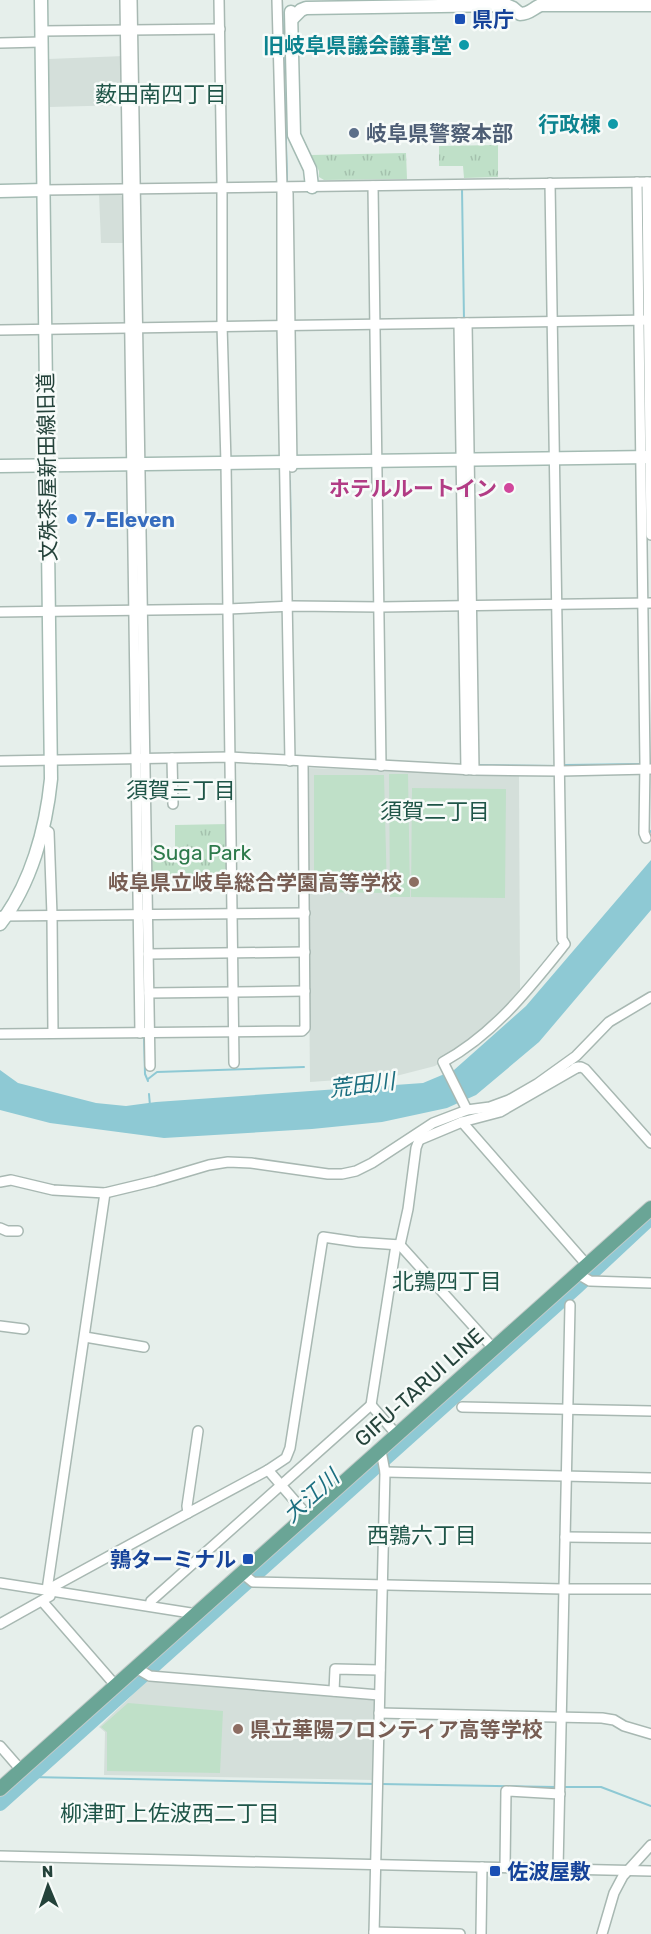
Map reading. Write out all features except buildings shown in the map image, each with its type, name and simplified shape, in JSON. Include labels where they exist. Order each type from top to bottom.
[{"type":"main road","name":"GIFU-TARUI LINE","points":[[0,1789],[116,1686],[141,1672],[196,1614],[247,1578],[307,1515],[382,1461],[397,1435],[493,1348],[584,1274],[651,1208]]},
{"type":"street","name":"文殊茶屋新田線旧道","points":[[2,919],[24,884],[43,828],[48,805],[51,760],[41,0]]},
{"type":"street","points":[[125,0],[130,30]]},
{"type":"street","points":[[132,0],[130,30],[143,915],[145,1033],[150,1066]]},
{"type":"street","points":[[219,0],[234,1063]]},
{"type":"street","points":[[0,1034],[302,1031],[306,1028],[305,913],[290,606],[285,187],[277,0]]},
{"type":"street","points":[[312,187],[310,169],[294,135],[292,9],[298,3],[304,2],[430,0]]},
{"type":"street","points":[[292,19],[306,8],[512,4],[520,14],[526,14],[536,3],[651,5]]},
{"type":"street","points":[[0,43],[130,30],[220,29]]},
{"type":"street","points":[[0,191],[645,182],[648,769],[644,833],[646,838]]},
{"type":"street","points":[[465,1107],[443,1062],[467,1049],[501,1019],[565,944],[562,939],[554,321],[550,183]]},
{"type":"street","points":[[373,186],[381,766]]},
{"type":"street","points":[[0,330],[646,320]]},
{"type":"street","points":[[463,323],[470,770]]},
{"type":"street","points":[[0,466],[647,457]]},
{"type":"street","points":[[647,457],[651,535]]},
{"type":"street","points":[[0,612],[290,606],[647,603]]},
{"type":"street","points":[[0,761],[230,757],[470,770],[648,769]]},
{"type":"street","points":[[172,758],[173,804]]},
{"type":"street","points":[[43,828],[49,832],[53,1033]]},
{"type":"street","points":[[2,919],[52,915],[305,913]]},
{"type":"street","points":[[143,915],[148,954],[149,993],[145,1033]]},
{"type":"street","points":[[148,954],[305,952]]},
{"type":"street","points":[[149,993],[305,991]]},
{"type":"street","points":[[0,1182],[11,1180],[53,1190],[105,1192],[228,1162],[328,1174],[349,1173],[372,1163],[433,1123],[465,1107],[490,1107],[509,1100],[537,1084],[576,1056],[609,1022],[651,997]]},
{"type":"street","points":[[537,1084],[578,1068],[585,1069],[651,1143]]},
{"type":"street","points":[[419,1140],[462,1122],[500,1112],[578,1068]]},
{"type":"street","points":[[150,1605],[151,1601],[280,1484],[371,1405],[398,1245],[408,1209],[416,1148],[419,1140],[433,1131],[446,1118]]},
{"type":"street","points":[[462,1122],[584,1274],[651,1283]]},
{"type":"street","points":[[0,1624],[50,1596],[105,1192]]},
{"type":"street","points":[[0,1228],[7,1231],[18,1231]]},
{"type":"street","points":[[50,1590],[286,1458],[290,1448],[323,1237],[398,1245],[493,1348]]},
{"type":"street","points":[[558,1869],[570,1305]]},
{"type":"street","points":[[0,1326],[24,1329]]},
{"type":"street","points":[[85,1337],[144,1347]]},
{"type":"street","points":[[371,1405],[397,1435]]},
{"type":"street","points":[[462,1407],[651,1411]]},
{"type":"street","points":[[188,1513],[187,1506],[198,1431]]},
{"type":"street","points":[[460,1934],[374,1933],[382,1461],[566,1476],[651,1478]]},
{"type":"street","points":[[268,1470],[307,1515]]},
{"type":"street","points":[[565,1537],[651,1538]]},
{"type":"street","points":[[247,1578],[381,1585],[651,1589]]},
{"type":"street","points":[[0,1583],[196,1614]]},
{"type":"street","points":[[42,1601],[116,1686]]},
{"type":"street","points":[[334,1691],[335,1669],[380,1670]]},
{"type":"street","points":[[141,1672],[379,1695]]},
{"type":"street","points":[[379,1713],[614,1720],[624,1726],[651,1734]]},
{"type":"street","points":[[0,1746],[21,1770]]},
{"type":"street","points":[[505,1868],[506,1791],[560,1794]]},
{"type":"street","points":[[602,1934],[614,1893],[622,1876],[651,1845]]},
{"type":"street","points":[[0,1856],[651,1871]]},
{"type":"street","points":[[481,1934],[482,1867]]},
{"type":"shaded area","points":[[124,56],[126,105],[50,107],[48,59]]},
{"type":"shaded area","points":[[99,194],[121,194],[125,209],[126,243],[101,243]]},
{"type":"shaded area","name":"岐阜県立岐阜総合学園高等学校","points":[[307,768],[519,775],[520,989],[504,1013],[471,1041],[435,1066],[396,1076],[310,1082]]},
{"type":"shaded area","name":"県立華陽フロンティア高等学校","points":[[151,1677],[375,1697],[374,1780],[104,1775],[105,1732],[99,1727]]},
{"type":"green space","points":[[498,145],[498,177],[464,178],[463,166],[439,166],[439,146]]},
{"type":"green space","points":[[406,153],[407,179],[324,180],[319,177],[319,171],[311,155]]},
{"type":"green space","points":[[389,774],[408,774],[410,897],[390,897]]},
{"type":"green space","points":[[314,775],[384,775],[387,893],[314,892]]},
{"type":"green space","points":[[412,788],[506,789],[505,898],[411,897]]},
{"type":"green space","name":"Suga Park","points":[[229,824],[229,878],[148,880],[149,856],[175,855],[175,825]]},
{"type":"green space","points":[[128,1703],[223,1711],[220,1773],[107,1771],[107,1732],[101,1727]]},
{"type":"water","points":[[651,860],[651,910],[539,1042],[476,1095],[447,1108],[382,1122],[312,1129],[164,1138],[50,1123],[0,1110],[0,1070],[18,1083],[96,1103],[126,1106],[423,1083],[454,1070],[526,1006]]},
{"type":"waterway","points":[[282,0],[287,180]]},
{"type":"waterway","points":[[462,189],[464,320]]},
{"type":"waterway","points":[[290,481],[291,562]]},
{"type":"waterway","points":[[565,765],[643,764]]},
{"type":"waterway","points":[[477,765],[555,766]]},
{"type":"waterway","points":[[649,797],[649,830],[651,832]]},
{"type":"waterway","points":[[142,870],[143,900]]},
{"type":"waterway","points":[[143,918],[144,972]]},
{"type":"waterway","points":[[144,1035],[145,1074],[148,1081]]},
{"type":"waterway","points":[[148,1079],[157,1072],[304,1067]]},
{"type":"waterway","points":[[149,1094],[150,1106]]},
{"type":"waterway","name":"大江川","points":[[0,1804],[576,1288],[651,1218]]},
{"type":"waterway","points":[[30,1777],[376,1784]]},
{"type":"waterway","points":[[381,1784],[556,1787]]},
{"type":"waterway","points":[[561,1787],[601,1787],[651,1806]]},
{"type":"place","name":"県庁","points":[[460,19]]},
{"type":"place","name":"旧岐阜県議会議事堂","points":[[464,45]]},
{"type":"place","name":"行政棟","points":[[613,124]]},
{"type":"place","name":"岐阜県警察本部","points":[[354,133]]},
{"type":"place","name":"ホテルルートイン","points":[[509,488]]},
{"type":"place","name":"7-Eleven","points":[[72,519]]},
{"type":"place","name":"岐阜県立岐阜総合学園高等学校","points":[[414,882]]},
{"type":"place","name":"鶉ターミナル","points":[[248,1559]]},
{"type":"place","name":"県立華陽フロンティア高等学校","points":[[238,1729]]},
{"type":"place","name":"佐波屋敷","points":[[495,1871]]},
{"type":"district","name":"薮田南四丁目","points":[[161,94]]},
{"type":"district","name":"須賀三丁目","points":[[181,790]]},
{"type":"district","name":"須賀二丁目","points":[[435,811]]},
{"type":"district","name":"北鶉四丁目","points":[[447,1281]]},
{"type":"district","name":"西鶉六丁目","points":[[422,1535]]},
{"type":"district","name":"柳津町上佐波西二丁目","points":[[170,1813]]},
{"type":"water label","name":"荒田川","points":[[362,1085]]}]
